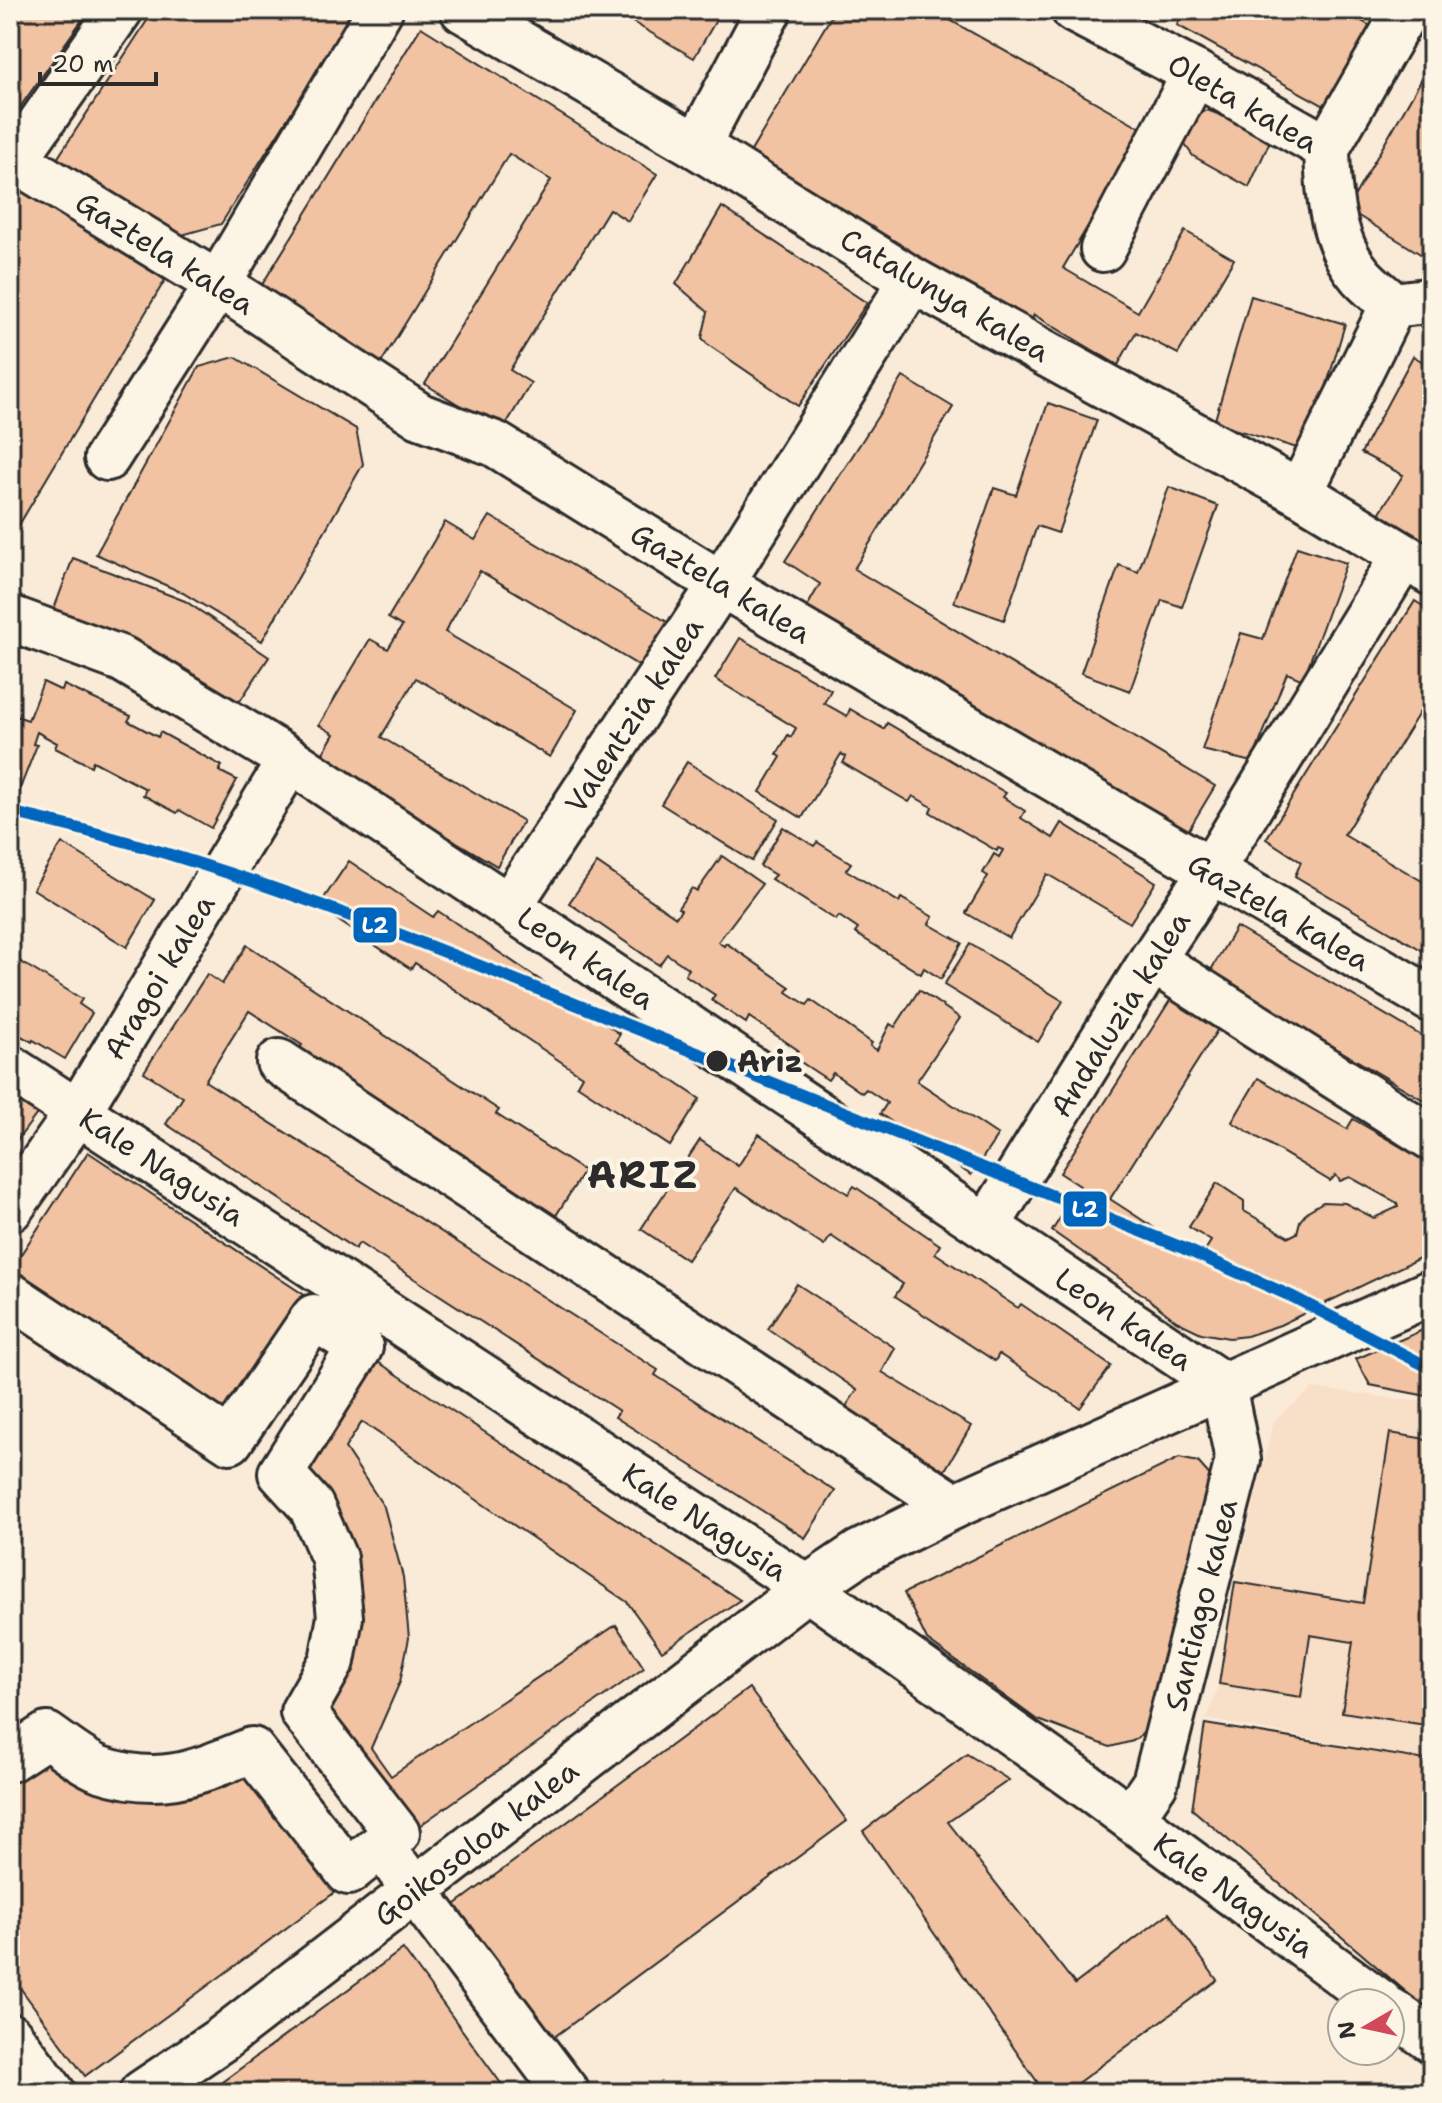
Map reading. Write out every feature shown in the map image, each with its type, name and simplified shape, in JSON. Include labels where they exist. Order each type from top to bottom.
[{"type":"street","points":[[12,164],[120,10]]},
{"type":"street","points":[[107,458],[218,284],[380,10]]},
{"type":"street","name":"Catalunya kalea","points":[[463,10],[697,146],[912,280],[1300,493],[1418,565]]},
{"type":"street","points":[[697,146],[769,10]]},
{"type":"street","name":"Oleta kalea","points":[[1074,10],[1195,73],[1327,148],[1327,180],[1340,243],[1360,274],[1412,304],[1300,493]]},
{"type":"street","points":[[1327,148],[1406,10]]},
{"type":"street","points":[[1103,249],[1195,73]]},
{"type":"street","name":"Gaztela kalea","points":[[12,164],[218,284],[420,416],[495,444],[721,584],[1432,1000]]},
{"type":"street","name":"Valentzia kalea","points":[[509,906],[721,584],[912,280]]},
{"type":"street","name":"Andaluzia kalea","points":[[987,1226],[1152,960],[1418,565]]},
{"type":"street","name":"Leon kalea","points":[[10,618],[122,659],[290,760],[1223,1385]]},
{"type":"street","name":"Aragoi kalea","points":[[10,1209],[78,1112],[290,760]]},
{"type":"street","points":[[1152,960],[1432,1138]]},
{"type":"street","points":[[279,1062],[954,1506]]},
{"type":"street","name":"Kale Nagusia","points":[[10,1068],[807,1588],[968,1700],[1359,1987]]},
{"type":"street","name":"Goikosoloa kalea","points":[[142,2093],[222,2039],[807,1588],[859,1553],[954,1506],[1432,1292]]},
{"type":"street","points":[[10,1295],[230,1441],[314,1317],[360,1347],[281,1473],[311,1506],[334,1558],[340,1617],[332,1661],[303,1712],[397,1833],[348,1872],[252,1750],[203,1770],[157,1780],[98,1768],[47,1735],[10,1759]]},
{"type":"street","name":"Santiago kalea","points":[[1131,1818],[1155,1783],[1238,1460],[1223,1385]]},
{"type":"street","points":[[382,1845],[567,2093]]},
{"type":"street","points":[[1406,2021],[1432,2040]]},
{"type":"street","points":[[10,2036],[53,2093]]},
{"type":"shaded area","points":[[1313,1388],[1432,1403],[1432,1761],[1207,1719],[1219,1684],[1235,1582],[1274,1420]]},
{"type":"building","points":[[10,10],[89,10],[10,121]]},
{"type":"building","points":[[154,10],[348,10],[351,18],[221,224],[182,235],[57,159]]},
{"type":"building","points":[[612,10],[722,10],[694,58]]},
{"type":"building","points":[[835,10],[932,10],[1145,130],[1063,268],[1138,312],[1185,231],[1234,259],[1178,354],[1136,332],[1118,365],[1034,315],[1030,322],[747,158]]},
{"type":"building","points":[[1185,10],[1342,10],[1372,27],[1328,108],[1177,25]]},
{"type":"building","points":[[421,27],[657,174],[628,221],[609,209],[510,370],[531,383],[502,431],[425,384],[551,180],[509,154],[381,363],[260,288]]},
{"type":"building","points":[[1432,61],[1432,261],[1347,209]]},
{"type":"building","points":[[1207,110],[1270,141],[1249,187],[1193,156],[1183,142],[1195,114]]},
{"type":"building","points":[[17,185],[165,280],[10,540],[10,196]]},
{"type":"building","points":[[722,207],[867,303],[798,406],[707,344],[702,338],[708,312],[676,284]]},
{"type":"building","points":[[1251,296],[1345,324],[1307,451],[1214,423]]},
{"type":"building","points":[[1413,356],[1432,367],[1432,449],[1422,467],[1432,472],[1432,546],[1377,517],[1403,475],[1361,453]]},
{"type":"building","points":[[235,357],[356,429],[363,464],[262,641],[183,593],[96,554],[199,367]]},
{"type":"building","points":[[903,377],[953,407],[854,569],[1215,786],[1185,836],[804,612],[820,584],[785,561]]},
{"type":"building","points":[[1048,403],[1097,420],[1058,533],[1037,526],[1004,620],[954,602],[994,488],[1016,495]]},
{"type":"building","points":[[1169,487],[1218,506],[1182,607],[1162,600],[1130,691],[1081,673],[1119,565],[1138,572]]},
{"type":"building","points":[[490,516],[679,629],[653,674],[480,571],[445,632],[577,710],[550,757],[416,678],[381,737],[523,821],[497,866],[319,760],[334,734],[319,725],[370,639],[388,649],[402,626],[388,618],[445,522],[475,540]]},
{"type":"building","points":[[1297,547],[1346,563],[1303,680],[1287,673],[1252,762],[1202,750],[1241,633],[1263,639]]},
{"type":"building","points":[[73,558],[185,601],[269,657],[236,707],[51,617]]},
{"type":"building","points":[[1415,601],[1432,612],[1432,692],[1344,835],[1432,887],[1432,956],[1295,876],[1301,862],[1266,839]]},
{"type":"building","points":[[740,638],[831,690],[824,703],[847,716],[850,709],[884,729],[887,723],[1006,793],[1003,797],[1025,811],[1021,818],[1053,838],[1062,823],[1156,882],[1130,923],[1047,874],[1009,938],[966,913],[988,876],[983,873],[994,854],[999,857],[1003,850],[998,848],[997,851],[930,812],[932,807],[913,796],[909,802],[843,763],[846,757],[841,754],[802,818],[760,792],[781,757],[777,754],[796,728],[715,679]]},
{"type":"building","points":[[43,682],[62,691],[64,685],[131,716],[128,721],[158,737],[160,732],[222,766],[219,771],[237,780],[211,828],[143,795],[146,789],[93,761],[91,766],[55,748],[57,743],[37,732],[33,744],[37,745],[10,814],[10,714],[28,720]]},
{"type":"building","points":[[687,762],[778,819],[752,861],[661,804]]},
{"type":"building","points":[[783,827],[814,846],[817,842],[851,863],[846,870],[899,902],[901,898],[933,917],[929,924],[962,943],[941,979],[924,968],[921,974],[855,933],[858,929],[839,916],[836,920],[771,879],[775,875],[760,866]]},
{"type":"building","points":[[62,843],[155,900],[127,947],[33,889]]},
{"type":"building","points":[[722,856],[762,884],[718,942],[724,946],[726,943],[790,987],[787,992],[807,1005],[811,1000],[872,1043],[870,1046],[877,1050],[890,1024],[895,1027],[919,990],[960,1018],[917,1081],[998,1135],[971,1175],[880,1114],[887,1103],[866,1089],[862,1093],[833,1073],[828,1080],[793,1057],[798,1050],[749,1017],[746,1023],[711,1000],[715,995],[685,975],[689,969],[667,954],[659,965],[569,903],[597,863],[676,917],[681,910],[678,908],[692,888],[697,891]]},
{"type":"building","points":[[349,861],[433,917],[438,911],[620,1034],[615,1042],[700,1099],[670,1146],[577,1085],[582,1076],[415,963],[411,969],[318,907]]},
{"type":"building","points":[[1236,927],[1432,1042],[1432,1105],[1207,977]]},
{"type":"building","points":[[970,944],[1063,1001],[1038,1042],[944,985]]},
{"type":"building","points":[[247,945],[499,1110],[496,1114],[584,1171],[555,1217],[299,1049],[302,1045],[249,1011],[205,1081],[658,1370],[655,1375],[835,1491],[805,1538],[615,1417],[619,1411],[359,1243],[355,1249],[166,1124],[183,1097],[144,1072],[207,974],[222,984]]},
{"type":"building","points":[[16,959],[82,999],[79,1004],[92,1013],[65,1059],[10,1030],[10,962],[13,964]]},
{"type":"building","points":[[1176,991],[1223,1021],[1110,1199],[1199,1260],[1211,1241],[1189,1227],[1217,1183],[1244,1201],[1244,1211],[1289,1237],[1297,1233],[1300,1221],[1308,1211],[1323,1202],[1345,1203],[1374,1218],[1398,1207],[1397,1203],[1350,1177],[1340,1181],[1336,1175],[1330,1181],[1232,1122],[1258,1078],[1347,1129],[1353,1119],[1432,1165],[1432,1252],[1280,1325],[1247,1336],[1229,1338],[1201,1333],[1176,1321],[1052,1231],[1080,1186],[1060,1173]]},
{"type":"building","points":[[10,1086],[42,1107],[10,1150]]},
{"type":"building","points":[[759,1134],[848,1194],[854,1186],[940,1245],[935,1253],[1018,1308],[1021,1304],[1111,1366],[1080,1408],[999,1354],[995,1361],[895,1296],[903,1284],[831,1236],[824,1246],[736,1188],[687,1260],[641,1229],[700,1140],[738,1166]]},
{"type":"building","points":[[88,1152],[318,1304],[233,1433],[10,1286],[10,1271]]},
{"type":"building","points":[[797,1284],[895,1348],[882,1372],[971,1426],[942,1475],[843,1411],[857,1390],[768,1329]]},
{"type":"building","points":[[1432,1326],[1432,1397],[1370,1385],[1356,1359]]},
{"type":"building","points":[[369,1356],[740,1600],[662,1651],[627,1602],[362,1422],[345,1448],[384,1507],[403,1577],[409,1638],[400,1682],[371,1748],[391,1776],[616,1625],[644,1668],[402,1838],[316,1729],[344,1557],[294,1487]]},
{"type":"building","points":[[1390,1433],[1432,1440],[1432,1726],[1342,1712],[1353,1642],[1310,1635],[1301,1697],[1219,1684],[1235,1582],[1363,1603]]},
{"type":"building","points":[[1179,1458],[1198,1462],[1213,1479],[1147,1730],[1133,1741],[1110,1747],[1036,1719],[927,1640],[904,1593]]},
{"type":"building","points":[[749,1688],[847,1821],[550,2040],[452,1907]]},
{"type":"building","points":[[1205,1724],[1432,1761],[1432,2014],[1406,1992],[1406,1987],[1400,1987],[1192,1809]]},
{"type":"building","points":[[967,1754],[1009,1780],[948,1822],[1075,1984],[1169,1913],[1217,1980],[1064,2093],[1045,2093],[863,1831]]},
{"type":"building","points":[[249,1758],[342,1887],[85,2076],[10,1974],[10,1763]]},
{"type":"building","points":[[403,1949],[508,2093],[207,2093]]},
{"type":"transit line","name":"L2","points":[[10,812],[162,852],[237,876],[458,957],[1183,1248],[1293,1297],[1432,1369]]},
{"type":"place","name":"Ariz","points":[[717,1061]]},
{"type":"district","name":"ARIZ","points":[[643,1174]]}]
